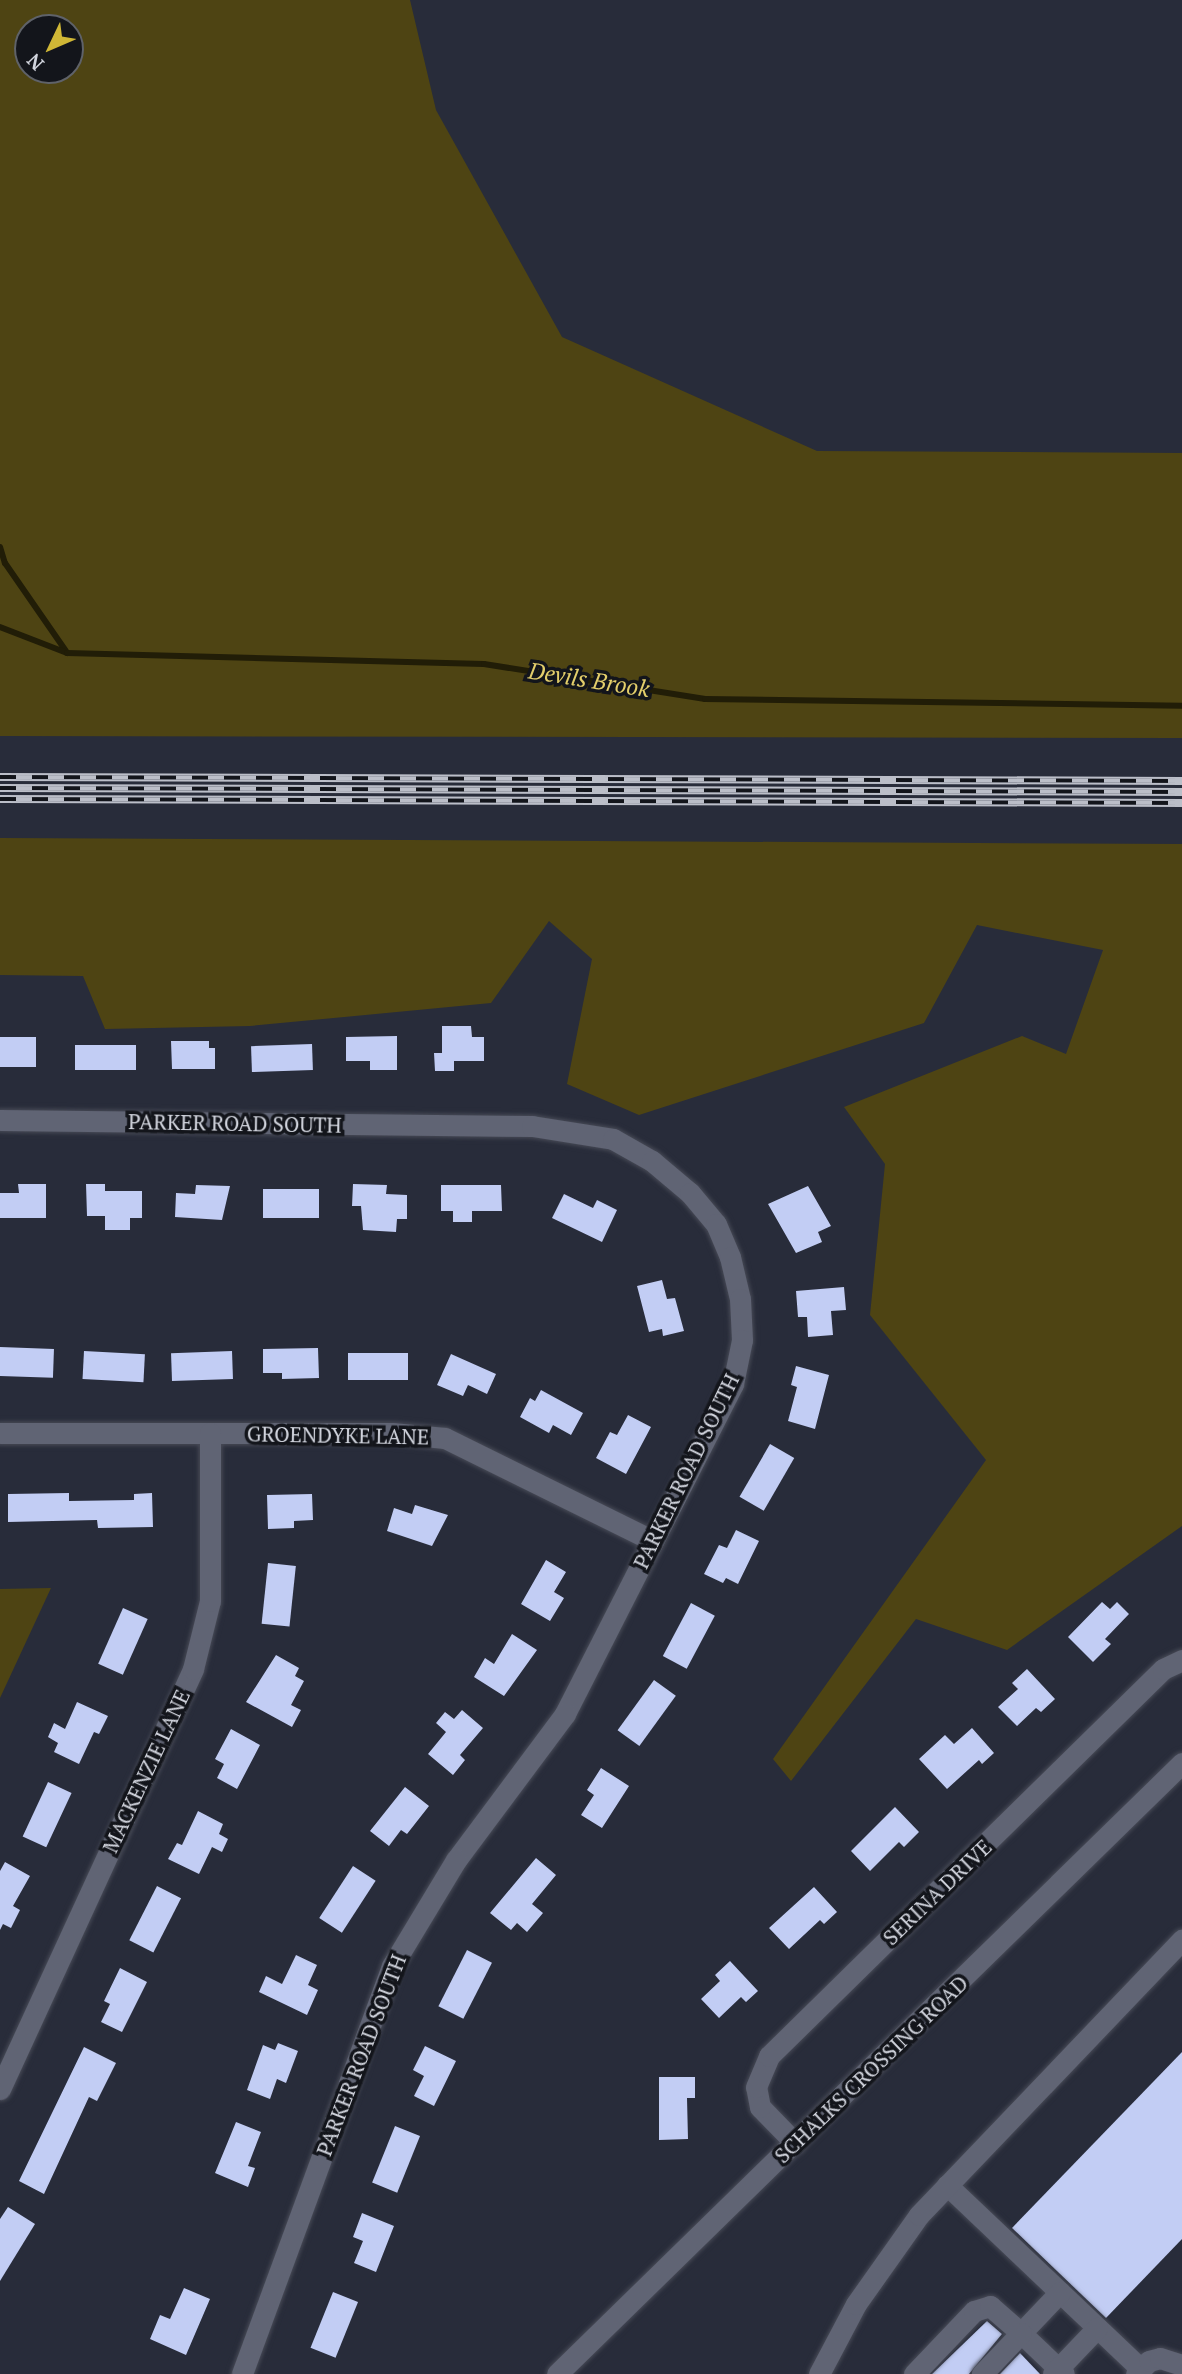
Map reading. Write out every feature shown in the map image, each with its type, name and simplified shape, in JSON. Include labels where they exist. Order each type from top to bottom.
[{"type":"street","name":"PARKER ROAD SOUTH","points":[[0,1120],[532,1126],[613,1139],[652,1161],[690,1193],[716,1224],[730,1257],[740,1299],[742,1340],[733,1384],[565,1714],[456,1860],[392,1966],[242,2374]]},
{"type":"street","name":"GROENDYKE LANE","points":[[0,1433],[392,1433],[445,1438],[653,1541]]},
{"type":"street","name":"MACKENZIE LANE","points":[[0,2089],[193,1669],[210,1601],[211,1433]]},
{"type":"street","name":"SERINA DRIVE","points":[[796,2143],[761,2107],[756,2087],[769,2056],[1163,1669],[1182,1660]]},
{"type":"street","name":"SCHALKS CROSSING ROAD","points":[[557,2374],[1182,1763]]},
{"type":"street","points":[[819,2374],[856,2304],[919,2215],[1182,1940]]},
{"type":"street","points":[[947,2185],[1097,2328],[1138,2371],[1160,2358],[1182,2365]]},
{"type":"street","points":[[982,2374],[1060,2292]]},
{"type":"street","points":[[914,2374],[982,2305],[998,2310],[1059,2372],[1097,2328]]},
{"type":"shaded area","points":[[0,0],[410,0],[436,110],[562,337],[817,451],[1182,453],[1182,738],[0,736]]},
{"type":"shaded area","points":[[0,838],[1182,844],[1182,1526],[1007,1650],[916,1619],[791,1781],[773,1759],[986,1460],[870,1315],[885,1164],[844,1107],[1022,1036],[1066,1054],[1103,950],[977,925],[924,1023],[639,1115],[567,1084],[592,959],[549,921],[491,1003],[250,1026],[105,1029],[83,976],[0,975]]},
{"type":"shaded area","points":[[51,1588],[0,1698],[0,1589]]},
{"type":"building","points":[[442,1026],[471,1026],[472,1037],[484,1037],[484,1061],[454,1061],[454,1071],[435,1071],[434,1053],[442,1053]]},
{"type":"building","points":[[397,1036],[397,1070],[370,1070],[370,1061],[346,1061],[346,1037]]},
{"type":"building","points":[[0,1037],[36,1037],[36,1067],[0,1067]]},
{"type":"building","points":[[171,1041],[209,1041],[209,1048],[215,1048],[215,1069],[172,1069]]},
{"type":"building","points":[[312,1044],[313,1070],[252,1072],[251,1046]]},
{"type":"building","points":[[75,1045],[136,1045],[136,1070],[75,1070]]},
{"type":"building","points":[[18,1184],[46,1184],[46,1218],[0,1218],[0,1193],[19,1193]]},
{"type":"building","points":[[86,1184],[105,1184],[105,1191],[142,1191],[142,1218],[130,1218],[130,1230],[105,1230],[105,1216],[87,1216]]},
{"type":"building","points":[[353,1184],[387,1185],[386,1194],[407,1195],[407,1219],[397,1219],[396,1232],[363,1230],[361,1206],[352,1206]]},
{"type":"building","points":[[196,1185],[230,1186],[222,1220],[175,1217],[176,1193],[195,1194]]},
{"type":"building","points":[[441,1185],[501,1185],[502,1211],[472,1211],[472,1222],[453,1222],[453,1211],[441,1211]]},
{"type":"building","points":[[808,1186],[831,1226],[818,1232],[822,1242],[796,1253],[768,1204]]},
{"type":"building","points":[[263,1189],[319,1189],[319,1218],[263,1218]]},
{"type":"building","points":[[564,1194],[593,1208],[597,1200],[617,1210],[602,1242],[552,1218]]},
{"type":"building","points":[[662,1280],[667,1299],[675,1298],[684,1331],[663,1336],[662,1329],[649,1332],[637,1286]]},
{"type":"building","points":[[844,1287],[846,1310],[831,1311],[833,1335],[808,1337],[807,1317],[798,1317],[796,1291]]},
{"type":"building","points":[[0,1347],[54,1349],[53,1378],[0,1376]]},
{"type":"building","points":[[318,1348],[319,1378],[282,1379],[282,1373],[263,1373],[263,1349]]},
{"type":"building","points":[[84,1351],[145,1354],[143,1382],[83,1379]]},
{"type":"building","points":[[232,1351],[233,1379],[172,1381],[171,1353]]},
{"type":"building","points":[[348,1353],[408,1353],[408,1380],[348,1380]]},
{"type":"building","points":[[451,1354],[496,1374],[487,1394],[468,1385],[463,1396],[437,1385]]},
{"type":"building","points":[[796,1366],[829,1375],[815,1429],[788,1421],[797,1387],[791,1385]]},
{"type":"building","points":[[541,1390],[583,1413],[571,1435],[553,1425],[549,1433],[520,1417],[530,1398],[535,1401]]},
{"type":"building","points":[[628,1415],[651,1427],[626,1474],[596,1458],[610,1432],[617,1435]]},
{"type":"building","points":[[770,1444],[794,1458],[764,1511],[740,1497]]},
{"type":"building","points":[[69,1493],[69,1501],[134,1500],[134,1494],[152,1493],[153,1527],[98,1528],[97,1520],[8,1522],[8,1494]]},
{"type":"building","points":[[312,1494],[313,1520],[294,1521],[294,1528],[268,1529],[267,1495]]},
{"type":"building","points":[[415,1505],[448,1515],[432,1546],[387,1531],[394,1508],[412,1514]]},
{"type":"building","points":[[736,1530],[759,1541],[738,1584],[726,1578],[723,1583],[704,1574],[719,1545],[727,1548]]},
{"type":"building","points":[[546,1560],[566,1572],[554,1592],[564,1598],[550,1621],[521,1604]]},
{"type":"building","points":[[268,1563],[296,1566],[289,1627],[262,1624]]},
{"type":"building","points":[[1102,1602],[1110,1609],[1117,1602],[1129,1614],[1105,1639],[1111,1644],[1093,1662],[1068,1637]]},
{"type":"building","points":[[691,1603],[715,1616],[687,1669],[663,1656]]},
{"type":"building","points":[[123,1608],[148,1619],[123,1675],[98,1664]]},
{"type":"building","points":[[512,1634],[537,1650],[504,1696],[474,1677],[485,1658],[494,1664]]},
{"type":"building","points":[[276,1655],[299,1668],[295,1676],[304,1681],[291,1705],[301,1710],[292,1727],[246,1702]]},
{"type":"building","points":[[1027,1669],[1055,1699],[1041,1712],[1036,1708],[1017,1726],[998,1707],[1018,1689],[1012,1683]]},
{"type":"building","points":[[654,1680],[676,1696],[639,1746],[618,1730]]},
{"type":"building","points":[[77,1702],[108,1716],[99,1734],[94,1732],[79,1764],[54,1752],[58,1743],[48,1737],[54,1723],[65,1729]]},
{"type":"building","points":[[462,1710],[483,1728],[460,1755],[465,1760],[453,1775],[428,1754],[446,1732],[436,1723],[445,1712],[454,1719]]},
{"type":"building","points":[[972,1728],[994,1753],[982,1764],[979,1760],[947,1789],[919,1759],[945,1735],[954,1744]]},
{"type":"building","points":[[231,1729],[260,1745],[237,1789],[217,1778],[224,1764],[215,1759]]},
{"type":"building","points":[[601,1768],[629,1786],[602,1828],[581,1815],[594,1795],[587,1790]]},
{"type":"building","points":[[48,1782],[72,1793],[46,1847],[23,1836]]},
{"type":"building","points":[[405,1787],[429,1806],[407,1834],[401,1830],[389,1846],[370,1831]]},
{"type":"building","points":[[895,1807],[919,1832],[904,1847],[899,1842],[870,1871],[851,1851]]},
{"type":"building","points":[[198,1811],[223,1824],[219,1834],[228,1839],[222,1852],[212,1847],[199,1874],[168,1859],[177,1843],[182,1845]]},
{"type":"building","points":[[536,1858],[556,1875],[532,1904],[543,1913],[527,1932],[517,1923],[511,1930],[490,1913]]},
{"type":"building","points":[[5,1862],[30,1876],[13,1906],[20,1910],[11,1928],[3,1924],[0,1930],[0,1871]]},
{"type":"building","points":[[353,1866],[376,1881],[342,1933],[319,1918]]},
{"type":"building","points":[[157,1886],[181,1898],[153,1953],[129,1940]]},
{"type":"building","points":[[814,1887],[837,1912],[824,1924],[820,1920],[789,1949],[769,1928]]},
{"type":"building","points":[[467,1950],[492,1963],[463,2019],[438,2006]]},
{"type":"building","points":[[296,1955],[317,1965],[308,1985],[318,1990],[307,2015],[259,1992],[266,1976],[282,1984]]},
{"type":"building","points":[[730,1961],[758,1991],[746,2002],[741,1997],[719,2018],[701,1999],[720,1981],[715,1975]]},
{"type":"building","points":[[120,1968],[147,1982],[122,2032],[101,2022],[110,2004],[104,2001]]},
{"type":"building","points":[[278,2043],[298,2051],[286,2083],[277,2079],[270,2099],[247,2090],[263,2045],[275,2050]]},
{"type":"building","points":[[425,2046],[456,2061],[434,2106],[414,2096],[424,2076],[413,2070]]},
{"type":"building","points":[[84,2047],[116,2063],[97,2101],[89,2097],[44,2194],[19,2181]]},
{"type":"building","points":[[1182,2052],[1182,2239],[1106,2318],[1012,2228]]},
{"type":"building","points":[[659,2077],[695,2077],[695,2098],[687,2098],[688,2139],[659,2140]]},
{"type":"building","points":[[236,2122],[261,2132],[248,2166],[255,2168],[248,2187],[215,2173]]},
{"type":"building","points":[[395,2126],[420,2136],[397,2193],[372,2183]]},
{"type":"building","points":[[8,2207],[35,2224],[0,2281],[0,2219]]},
{"type":"building","points":[[362,2213],[394,2226],[376,2272],[354,2263],[363,2241],[353,2237]]},
{"type":"building","points":[[184,2288],[210,2299],[186,2355],[150,2339],[160,2315],[170,2319]]},
{"type":"building","points":[[333,2292],[358,2302],[336,2358],[311,2348]]},
{"type":"building","points":[[987,2321],[1002,2334],[969,2374],[932,2374]]},
{"type":"building","points":[[1020,2353],[1040,2374],[1000,2374]]},
{"type":"waterway","points":[[0,547],[5,563],[66,651]]},
{"type":"waterway","name":"Devils Brook","points":[[0,627],[67,653],[484,664],[705,699],[1182,706]]},
{"type":"railway","points":[[0,777],[1182,781]]},
{"type":"railway","points":[[0,788],[1182,792]]},
{"type":"railway","points":[[0,799],[1182,803]]}]
